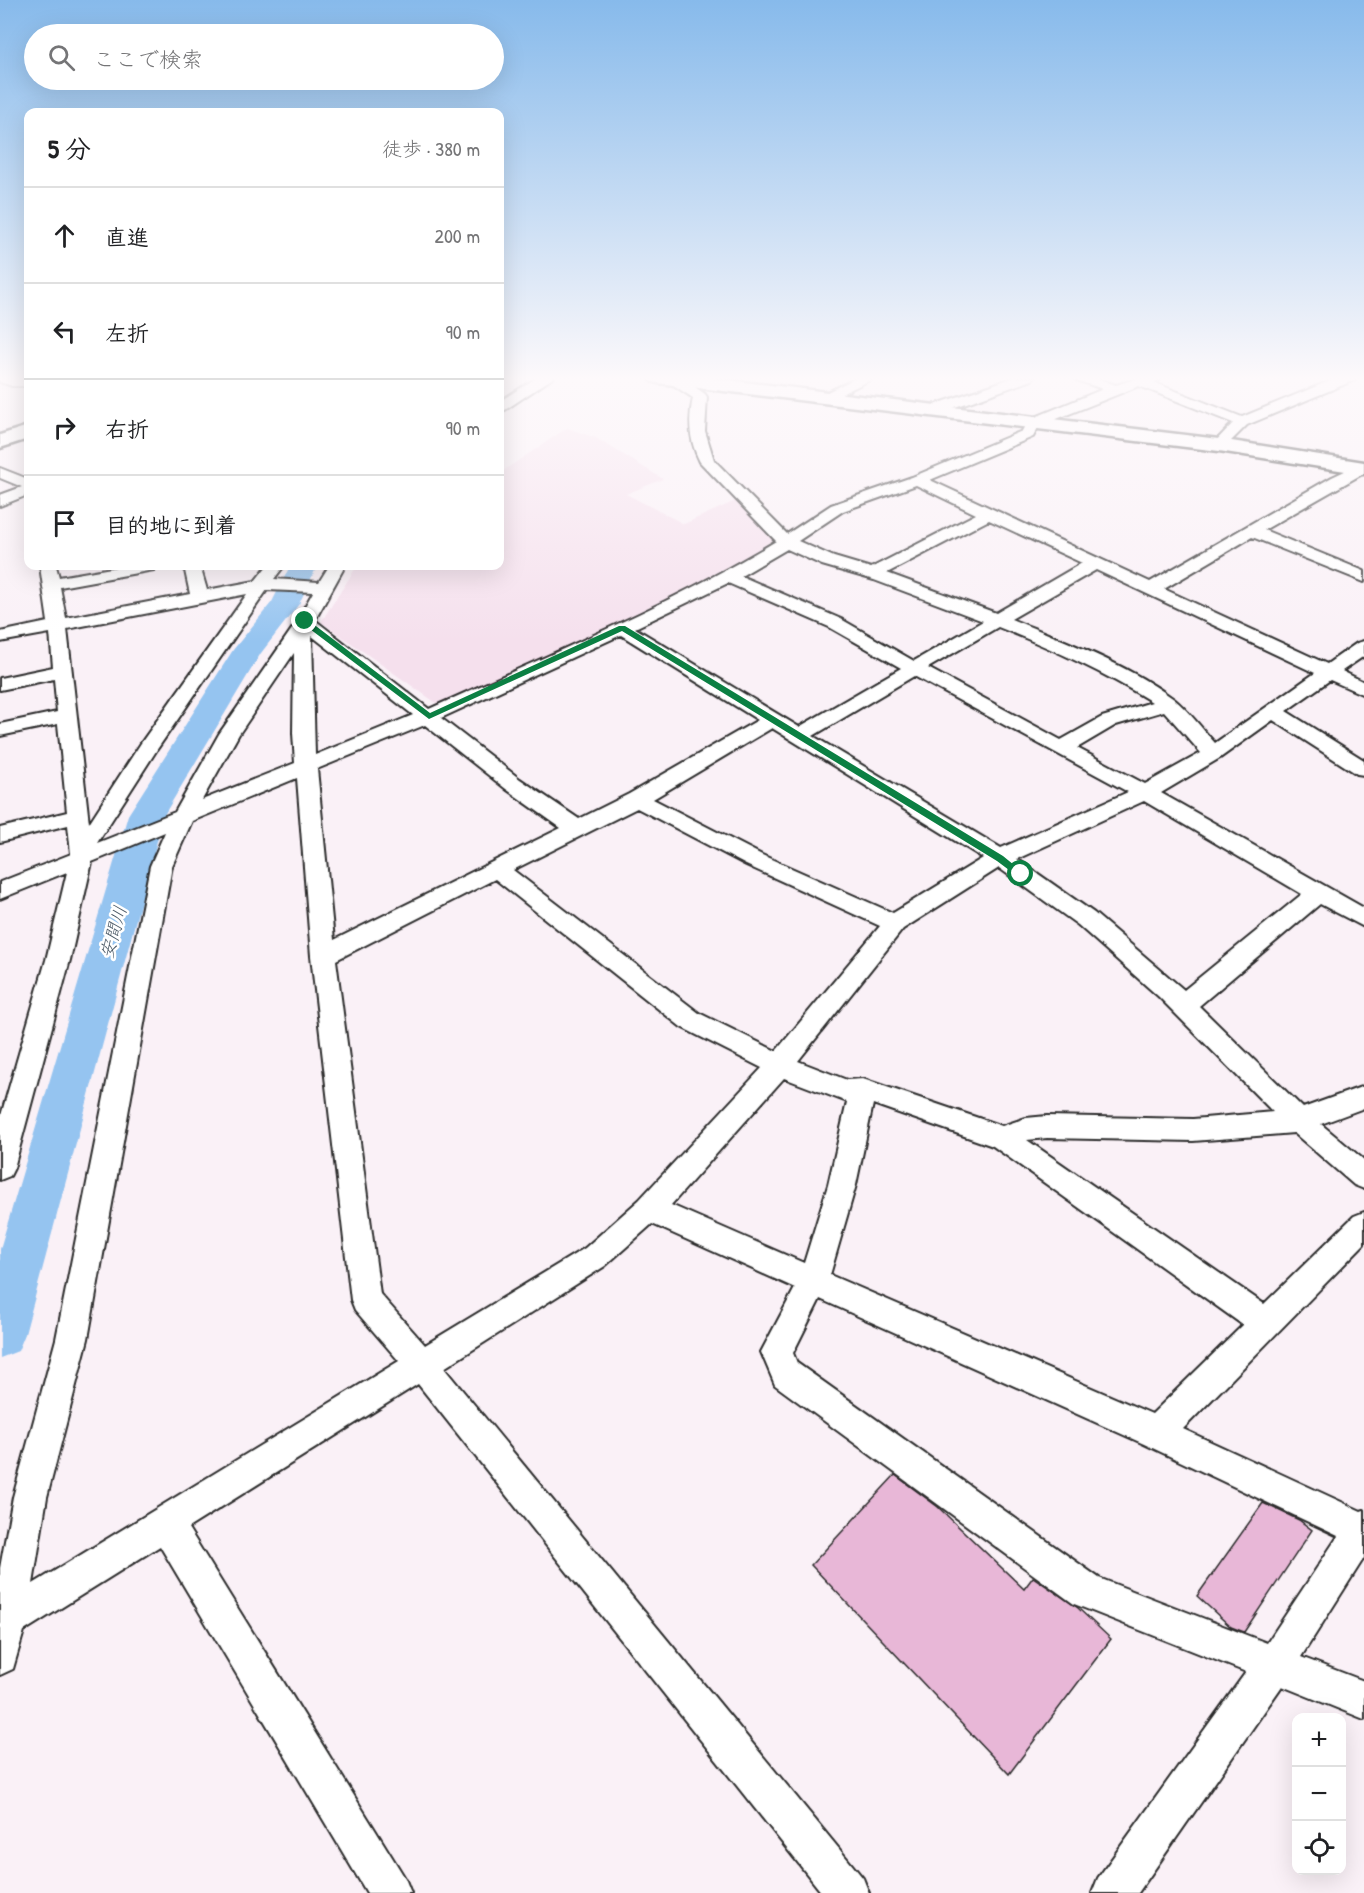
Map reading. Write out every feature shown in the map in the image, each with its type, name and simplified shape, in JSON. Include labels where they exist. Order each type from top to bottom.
[{"type":"main road","points":[[1346,465],[1363,468]]},
{"type":"street","points":[[711,465],[786,542],[828,561],[872,574],[997,620],[1117,672],[1168,704],[1213,754]]},
{"type":"street","points":[[0,891],[85,853],[306,767],[429,716],[728,577],[837,508],[952,465]]},
{"type":"street","points":[[1151,589],[1337,480],[1363,468]]},
{"type":"street","points":[[0,473],[24,482]]},
{"type":"street","points":[[917,480],[1364,689]]},
{"type":"street","points":[[1337,480],[1355,487]]},
{"type":"street","points":[[0,501],[24,492]]},
{"type":"street","points":[[872,574],[990,513]]},
{"type":"street","points":[[1253,531],[1364,577]]},
{"type":"street","points":[[800,735],[1095,563]]},
{"type":"street","points":[[85,853],[77,816],[58,625],[50,575],[104,570]]},
{"type":"street","points":[[193,570],[200,597]]},
{"type":"street","points":[[0,1656],[30,1497],[72,1339],[161,866],[177,818],[229,734],[304,624],[319,588],[334,570]]},
{"type":"street","points":[[728,577],[836,623],[952,690],[1145,793],[1364,920]]},
{"type":"street","points":[[0,1168],[58,960],[85,853],[148,747],[268,578]]},
{"type":"street","points":[[0,637],[200,597],[268,578],[319,588]]},
{"type":"street","points":[[304,624],[429,716],[513,784],[578,830]]},
{"type":"street","points":[[304,624],[306,767],[323,956],[366,1300],[422,1365],[848,1893]]},
{"type":"street","points":[[622,628],[800,735],[896,797],[1000,858],[1086,920],[1183,1005],[1299,1122],[1364,1177]]},
{"type":"street","points":[[5,1622],[595,1257],[649,1209],[780,1065],[895,923],[1000,858],[1049,834],[1145,793],[1213,754],[1364,647]]},
{"type":"street","points":[[0,684],[63,671]]},
{"type":"street","points":[[1062,748],[1109,721],[1168,704]]},
{"type":"street","points":[[1272,711],[1364,769]]},
{"type":"street","points":[[0,730],[67,716]]},
{"type":"street","points":[[323,956],[637,799],[772,720]]},
{"type":"street","points":[[637,799],[754,860],[895,923]]},
{"type":"street","points":[[0,834],[77,816]]},
{"type":"street","points":[[498,870],[690,1020],[780,1065],[846,1091],[863,1090],[1003,1138],[1266,1323]]},
{"type":"street","points":[[1183,1005],[1318,893]]},
{"type":"street","points":[[863,1090],[842,1185],[813,1283],[777,1352],[786,1374],[1087,1591],[1364,1700]]},
{"type":"street","points":[[1003,1138],[1026,1129],[1047,1127],[1193,1130],[1299,1122],[1364,1098]]},
{"type":"street","points":[[649,1209],[1156,1433],[1363,1529],[1274,1665],[1113,1893]]},
{"type":"street","points":[[1156,1433],[1364,1225]]},
{"type":"street","points":[[166,1524],[390,1893]]},
{"type":"shaded area","points":[[511,465],[641,465],[663,479],[626,494],[684,524],[740,499],[783,545],[442,707],[321,622],[354,570],[504,570],[504,470]]},
{"type":"building","points":[[895,1475],[938,1507],[1024,1589],[1033,1577],[1078,1608],[1111,1639],[1009,1774],[811,1565]]},
{"type":"building","points":[[1263,1503],[1299,1520],[1312,1530],[1244,1632],[1231,1627],[1197,1596]]},
{"type":"waterway","name":"安間川","points":[[0,1334],[146,815],[248,650],[285,604],[301,570]]},
{"type":"route","points":[[305,621],[429,716],[622,628],[800,735],[896,797],[1000,858],[1021,874]]}]
